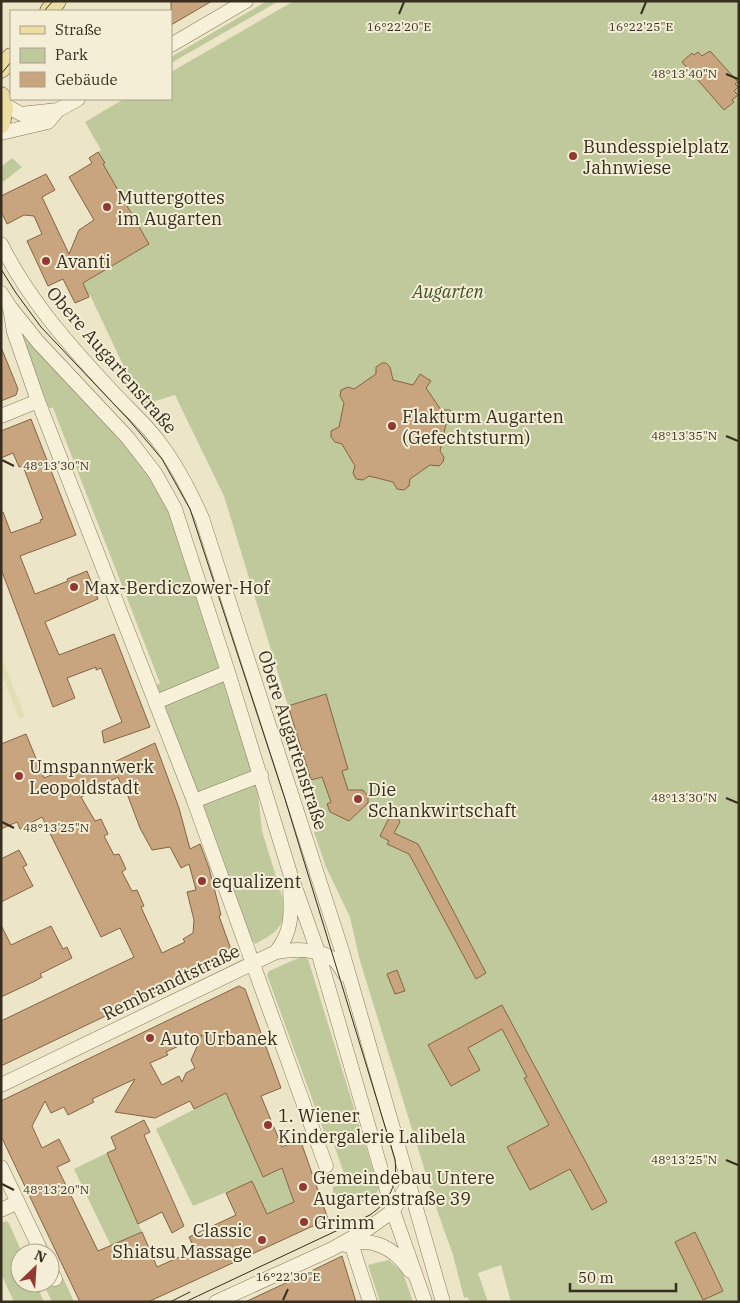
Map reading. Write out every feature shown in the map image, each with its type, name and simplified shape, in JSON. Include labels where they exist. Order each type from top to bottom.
[{"type":"main road","points":[[1,69],[10,58]]},
{"type":"main road","points":[[1,124],[4,114],[2,100]]},
{"type":"street","points":[[172,44],[246,1]]},
{"type":"street","points":[[2,100],[20,114],[58,110]]},
{"type":"street","points":[[1,133],[48,122],[58,110],[76,100]]},
{"type":"street","name":"Obere Augartenstraße","points":[[1,244],[14,269],[44,314],[78,355],[159,441],[187,486],[202,518],[352,983],[443,1302]]},
{"type":"street","points":[[1,293],[10,307],[55,360],[128,438],[156,473],[175,509],[261,775],[290,873],[318,952],[393,1211],[425,1302]]},
{"type":"street","points":[[10,307],[14,332],[38,401],[194,801],[326,1166]]},
{"type":"street","points":[[1,416],[38,401]]},
{"type":"street","points":[[156,702],[228,672]]},
{"type":"street","points":[[194,801],[261,775]]},
{"type":"street","points":[[276,952],[284,942],[291,919],[290,873]]},
{"type":"street","name":"Rembrandtstraße","points":[[1,1085],[276,952],[289,950],[318,952],[334,960],[352,983]]},
{"type":"street","points":[[1,1167],[37,1243]]},
{"type":"street","points":[[332,1249],[393,1211],[409,1182]]},
{"type":"street","points":[[1,1210],[18,1202]]},
{"type":"street","points":[[216,1302],[332,1249],[351,1243],[372,1242],[388,1248],[401,1258],[420,1286]]},
{"type":"street","points":[[351,1243],[370,1302]]},
{"type":"shaded area","points":[[1,656],[25,716],[19,718],[1,673]]},
{"type":"green space","points":[[267,1],[279,1],[172,62],[172,56]]},
{"type":"green space","name":"Augarten","points":[[294,1],[739,1],[739,1302],[511,1302],[501,1265],[478,1273],[488,1302],[471,1302],[467,1297],[464,1298],[453,1255],[437,1210],[360,961],[350,917],[326,867],[314,832],[325,827],[224,496],[175,395],[142,405],[83,283],[149,244],[103,164],[105,163],[98,152],[101,150],[85,122],[122,100],[172,100],[172,71]]},
{"type":"green space","points":[[12,158],[22,167],[3,182],[1,179],[1,167]]},
{"type":"green space","points":[[23,336],[137,459],[154,483],[181,537],[251,759],[258,794],[262,831],[286,909],[282,922],[276,931],[255,944],[248,934],[157,685],[160,683],[53,408],[49,408],[21,337]]},
{"type":"green space","points":[[303,956],[308,959],[379,1189],[372,1199],[357,1204],[354,1201],[339,1205],[333,1195],[333,1187],[347,1182],[333,1142],[327,1140],[267,975],[269,971]]},
{"type":"green space","points":[[226,1093],[263,1177],[282,1168],[295,1205],[280,1212],[278,1209],[267,1214],[248,1183],[193,1206],[156,1129]]},
{"type":"green space","points":[[107,1153],[142,1232],[111,1246],[74,1169]]},
{"type":"green space","points":[[6,1221],[9,1223],[18,1243],[10,1243],[10,1293],[40,1293],[44,1302],[14,1302],[1,1274],[1,1223]]},
{"type":"green space","points":[[389,1260],[403,1273],[413,1302],[380,1302],[368,1265]]},
{"type":"green space","points":[[63,1278],[74,1302],[52,1302],[48,1293],[60,1293],[60,1279]]},
{"type":"building","points":[[171,1],[212,1],[172,24]]},
{"type":"building","points":[[710,51],[738,82],[735,84],[738,87],[734,91],[738,95],[732,100],[734,102],[724,110],[682,62],[692,53],[694,55],[698,52],[702,56]]},
{"type":"building","points":[[98,152],[149,244],[83,283],[89,297],[75,303],[63,279],[48,286],[27,241],[42,234],[34,216],[24,215],[7,224],[1,211],[1,196],[46,174],[55,190],[42,197],[69,254],[79,230],[94,220],[69,177],[92,163],[89,158]]},
{"type":"building","points":[[1,347],[18,389],[16,395],[1,401]]},
{"type":"building","name":"Flakturm Augarten (Gefechtsturm)","points":[[386,363],[390,367],[393,380],[413,385],[420,374],[431,381],[426,388],[441,410],[450,410],[452,423],[446,424],[440,451],[444,457],[443,462],[439,466],[430,465],[410,479],[409,486],[404,490],[397,489],[393,482],[369,476],[363,480],[356,479],[353,473],[355,466],[342,444],[335,442],[331,437],[331,431],[339,427],[344,403],[340,396],[341,390],[348,387],[354,389],[376,374],[376,367]]},
{"type":"building","name":"Max-Berdiczower-Hof","points":[[31,419],[76,535],[20,556],[35,594],[87,571],[98,599],[45,622],[59,655],[114,634],[150,727],[104,743],[102,731],[122,722],[101,668],[96,670],[96,667],[67,678],[75,698],[53,707],[1,569],[1,512],[3,512],[11,533],[41,522],[40,520],[43,519],[23,466],[19,467],[13,453],[1,458],[1,431]]},
{"type":"building","points":[[326,694],[348,769],[342,771],[348,790],[363,790],[368,796],[368,803],[349,821],[330,812],[327,804],[331,802],[322,777],[311,780],[288,706]]},
{"type":"building","points":[[26,734],[44,778],[82,764],[88,775],[155,743],[179,808],[190,849],[200,844],[209,868],[221,915],[219,916],[233,955],[1,1066],[1,1021],[134,957],[120,928],[101,937],[42,817],[20,829],[17,822],[1,829],[1,744]],"holes":[[[118,777],[124,792],[126,791],[140,828],[152,850],[170,847],[181,868],[189,864],[196,890],[187,892],[194,920],[193,933],[183,939],[185,942],[162,953],[141,907],[144,906],[137,890],[132,891],[122,872],[126,869],[119,854],[114,855],[104,836],[108,834],[101,819],[95,821],[81,797]]]},
{"type":"building","points":[[394,815],[397,816],[400,822],[394,833],[418,844],[486,973],[476,979],[409,854],[387,844],[389,841],[380,836],[389,818]]},
{"type":"building","points":[[19,850],[27,865],[23,867],[33,886],[1,902],[1,859]]},
{"type":"building","points":[[1,925],[11,945],[51,926],[63,949],[67,947],[72,958],[40,974],[42,977],[35,981],[1,997]]},
{"type":"building","points":[[397,970],[405,991],[395,994],[387,974]]},
{"type":"building","points":[[239,986],[245,989],[281,1088],[261,1096],[282,1147],[300,1139],[328,1219],[148,1302],[80,1302],[60,1260],[60,1243],[52,1243],[1,1136],[1,1101]],"holes":[[[202,1035],[191,1060],[195,1068],[186,1073],[182,1082],[179,1076],[162,1085],[150,1063],[168,1055],[166,1052]],[[135,1079],[115,1112],[155,1118],[190,1101],[194,1109],[226,1093],[263,1177],[282,1168],[294,1202],[267,1214],[252,1181],[226,1193],[236,1215],[189,1237],[195,1250],[157,1267],[142,1232],[98,1251],[57,1167],[70,1161],[59,1139],[42,1148],[32,1126],[45,1101],[51,1113],[64,1107],[68,1115],[94,1102],[92,1099]]]},
{"type":"building","points":[[502,1005],[607,1202],[592,1210],[570,1169],[530,1190],[507,1147],[549,1125],[524,1078],[527,1077],[502,1029],[468,1048],[480,1070],[451,1086],[428,1045]]},
{"type":"building","points":[[144,1120],[150,1132],[144,1135],[184,1226],[172,1233],[162,1212],[138,1224],[107,1153],[116,1149],[111,1137]]},
{"type":"building","points":[[695,1232],[723,1291],[703,1300],[675,1242]]},
{"type":"building","points":[[342,1256],[356,1302],[245,1302],[303,1275]]},
{"type":"tram line","points":[[45,10],[53,1]]},
{"type":"tram line","points":[[1,74],[10,63]]},
{"type":"tram line","points":[[1,269],[41,327],[129,420],[162,459],[190,509],[285,799],[395,1159],[396,1168],[391,1191],[383,1204],[370,1215],[185,1302]]},
{"type":"tram line","points":[[170,1302],[190,1292]]},
{"type":"place","name":"Bundesspielplatz Jahnwiese","points":[[573,156]]},
{"type":"place","name":"Muttergottes im Augarten","points":[[107,207]]},
{"type":"place","name":"Avanti","points":[[46,261]]},
{"type":"place","name":"Flakturm Augarten (Gefechtsturm)","points":[[392,426]]},
{"type":"place","name":"Max-Berdiczower-Hof","points":[[74,587]]},
{"type":"place","name":"Umspannwerk Leopoldstadt","points":[[19,776]]},
{"type":"place","name":"Die Schankwirtschaft","points":[[358,799]]},
{"type":"place","name":"equalizent","points":[[202,881]]},
{"type":"place","name":"Auto Urbanek","points":[[150,1038]]},
{"type":"place","name":"1. Wiener Kindergalerie Lalibela","points":[[268,1125]]},
{"type":"place","name":"Gemeindebau Untere Augartenstraße 39","points":[[303,1187]]},
{"type":"place","name":"Grimm","points":[[304,1222]]},
{"type":"place","name":"Classic Shiatsu Massage","points":[[262,1240]]}]
